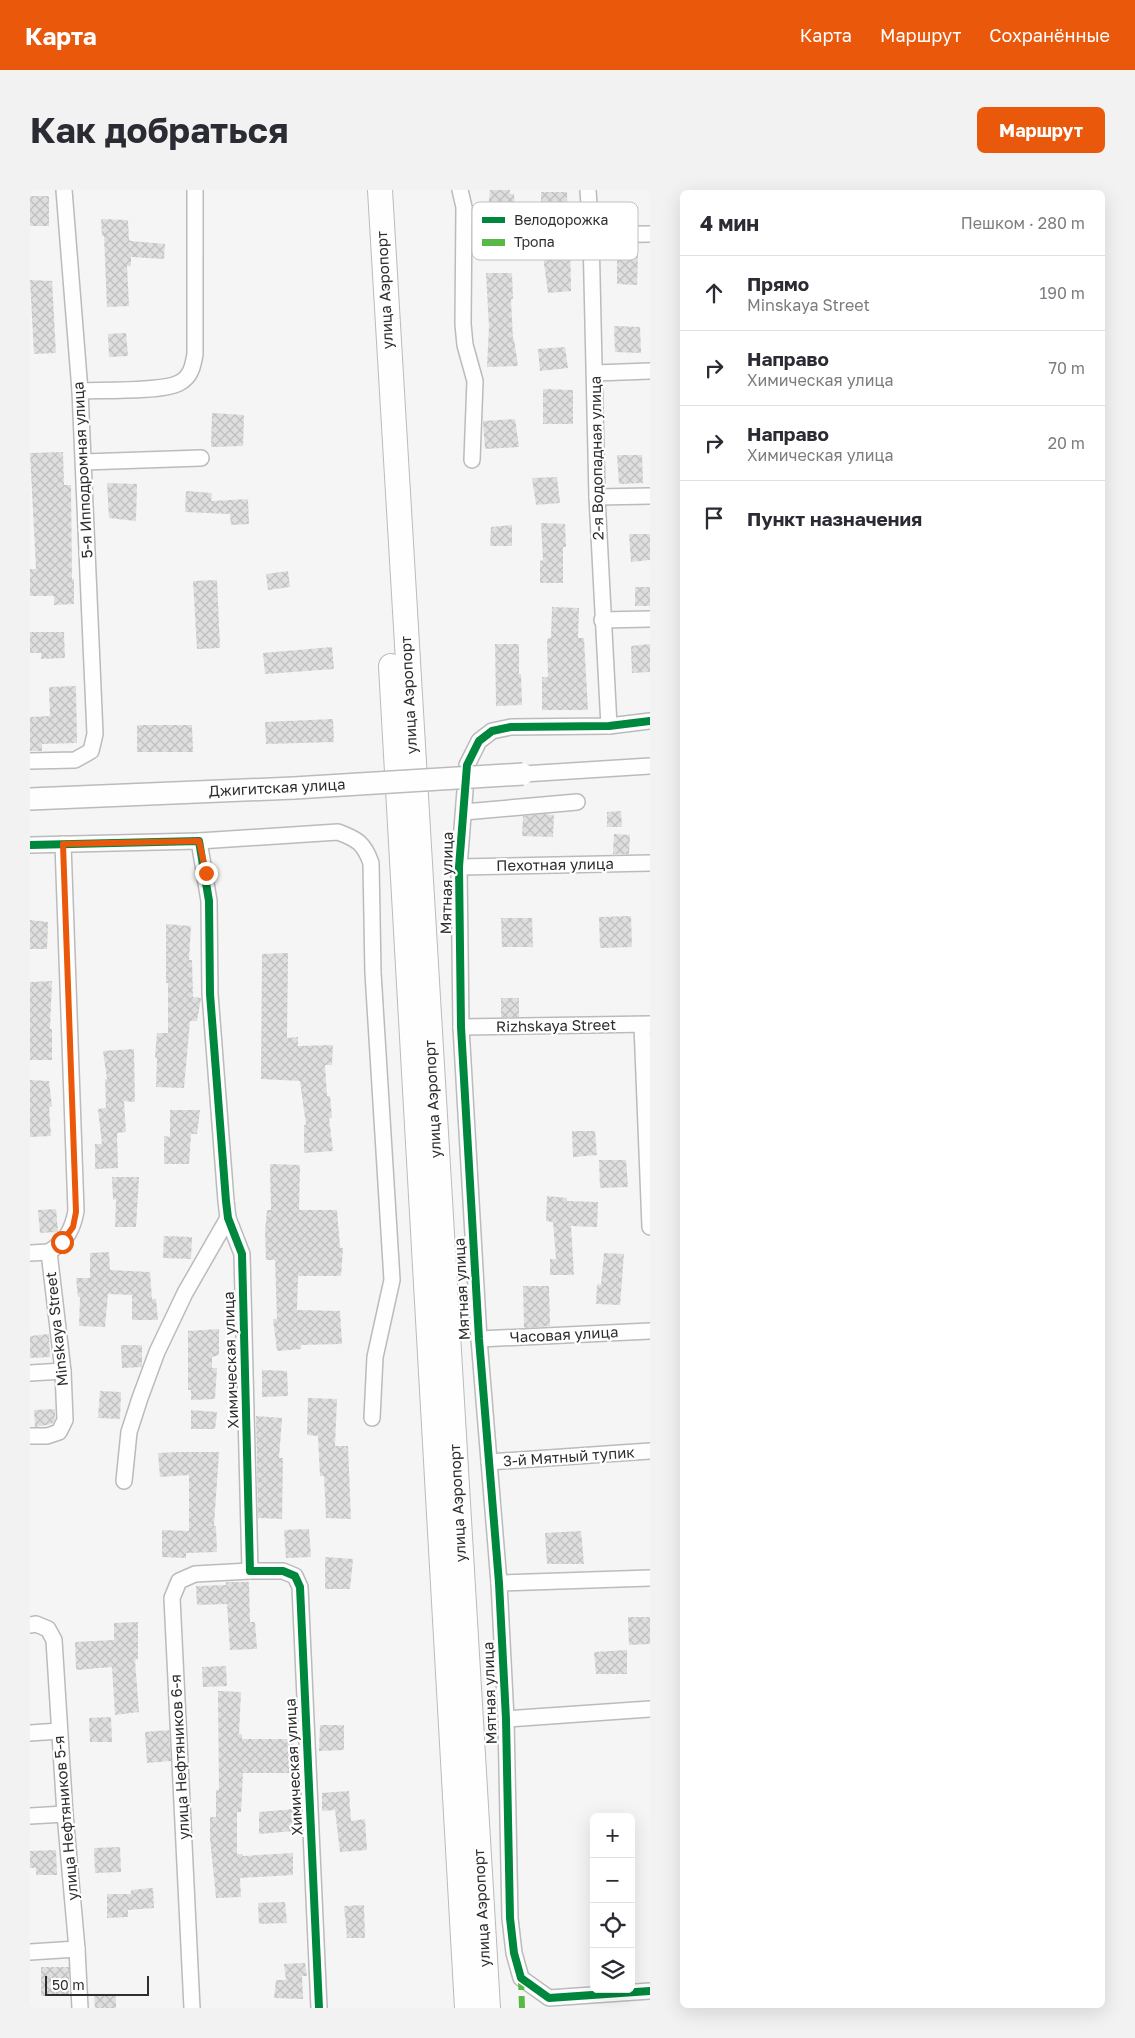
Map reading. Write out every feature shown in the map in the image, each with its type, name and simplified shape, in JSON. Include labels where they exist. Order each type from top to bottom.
[{"type":"main road","name":"улица Аэропорт","points":[[364,190],[467,2008]]},
{"type":"main road","name":"улица Аэропорт","points":[[380,190],[488,2008]]},
{"type":"street","name":"5-я Ипподромная улица","points":[[30,761],[75,760],[91,751],[95,734],[80,391],[64,190]]},
{"type":"street","points":[[80,391],[161,388],[179,383],[192,371],[195,354],[195,190]]},
{"type":"street","points":[[460,190],[464,207],[463,324],[465,345],[475,380],[472,460]]},
{"type":"street","name":"2-я Водопадная улица","points":[[592,260],[597,497],[608,726]]},
{"type":"street","points":[[595,373],[650,371]]},
{"type":"street","points":[[84,462],[201,458]]},
{"type":"street","points":[[597,497],[650,496]]},
{"type":"street","points":[[602,620],[650,619]]},
{"type":"street","name":"Мятная улица","points":[[650,721],[608,726],[511,727],[492,731],[479,740],[467,764],[459,867],[461,1027],[479,1339],[499,1583],[506,1719],[510,1918],[514,1953],[521,1978],[549,1998],[650,1991]]},
{"type":"street","points":[[523,774],[650,766]]},
{"type":"street","name":"Джигитская улица","points":[[30,799],[294,788],[523,774]]},
{"type":"street","points":[[464,812],[577,802]]},
{"type":"street","points":[[30,845],[199,841],[338,832],[356,839],[366,850],[371,863],[373,973],[392,1280],[375,1357],[372,1418]]},
{"type":"street","name":"Химическая улица","points":[[199,841],[209,901],[210,994],[228,1218],[242,1254],[250,1571],[282,1570],[295,1576],[300,1587],[319,2008]]},
{"type":"street","name":"Minskaya Street","points":[[30,1436],[47,1436],[59,1432],[65,1420],[63,1371],[49,1252],[62,1242],[73,1227],[76,1212],[63,844]]},
{"type":"street","name":"Пехотная улица","points":[[459,867],[650,863]]},
{"type":"street","points":[[646,1025],[650,1227]]},
{"type":"street","name":"Rizhskaya Street","points":[[461,1027],[646,1025]]},
{"type":"street","points":[[124,1480],[130,1432],[140,1398],[158,1352],[185,1293],[228,1218]]},
{"type":"street","points":[[30,1253],[49,1252]]},
{"type":"street","name":"Часовая улица","points":[[479,1339],[650,1331]]},
{"type":"street","points":[[30,1372],[63,1371]]},
{"type":"street","name":"3-й Мятный тупик","points":[[489,1462],[650,1451]]},
{"type":"street","name":"улица Нефтяников 6-я","points":[[192,2008],[172,1598],[179,1581],[195,1574],[250,1571]]},
{"type":"street","points":[[499,1583],[650,1578]]},
{"type":"street","name":"улица Нефтяников 5-я","points":[[30,1625],[36,1624],[48,1629],[54,1640],[80,2008]]},
{"type":"street","points":[[506,1719],[650,1709]]},
{"type":"street","points":[[30,1733],[59,1731]]},
{"type":"street","points":[[30,1816],[65,1814]]},
{"type":"street","points":[[30,1952],[77,1949]]},
{"type":"building","points":[[490,190],[510,190],[510,194],[514,194],[514,202],[489,202]]},
{"type":"building","points":[[541,192],[567,192],[567,202],[541,202]]},
{"type":"building","points":[[30,196],[49,196],[49,226],[30,226]]},
{"type":"building","points":[[101,219],[128,220],[129,240],[131,241],[165,244],[164,259],[131,257],[131,266],[127,266],[129,306],[107,307],[104,236],[102,236]]},
{"type":"building","points":[[544,260],[571,260],[571,291],[548,293]]},
{"type":"building","points":[[617,260],[638,260],[637,285],[617,284]]},
{"type":"building","points":[[486,273],[512,273],[513,339],[518,366],[487,367],[489,327]]},
{"type":"building","points":[[30,280],[52,281],[56,353],[34,354]]},
{"type":"building","points":[[614,326],[640,327],[641,353],[615,352]]},
{"type":"building","points":[[126,333],[128,356],[109,357],[108,334]]},
{"type":"building","points":[[565,347],[568,368],[540,371],[538,349]]},
{"type":"building","points":[[543,389],[573,390],[573,424],[543,424]]},
{"type":"building","points":[[212,413],[244,415],[243,446],[211,447]]},
{"type":"building","points":[[515,419],[519,447],[485,449],[483,421]]},
{"type":"building","points":[[63,452],[64,485],[71,485],[74,604],[54,605],[54,596],[30,596],[30,569],[36,569],[30,453]]},
{"type":"building","points":[[617,455],[642,455],[643,483],[619,484]]},
{"type":"building","points":[[557,477],[560,503],[536,505],[532,478]]},
{"type":"building","points":[[107,483],[137,484],[136,521],[109,518]]},
{"type":"building","points":[[186,491],[212,493],[211,501],[248,499],[249,524],[231,525],[230,514],[185,512]]},
{"type":"building","points":[[541,523],[565,524],[566,547],[563,547],[563,583],[540,583],[540,561],[543,560]]},
{"type":"building","points":[[512,525],[512,546],[490,546],[491,527]]},
{"type":"building","points":[[629,534],[650,534],[650,560],[631,562]]},
{"type":"building","points":[[288,571],[290,587],[268,590],[266,574]]},
{"type":"building","points":[[217,580],[220,648],[197,649],[193,581]]},
{"type":"building","points":[[635,587],[650,587],[650,606],[635,606]]},
{"type":"building","points":[[552,607],[579,608],[578,638],[584,638],[588,710],[542,710],[542,677],[548,677],[547,639],[551,638]]},
{"type":"building","points":[[30,632],[64,632],[65,658],[41,659],[41,653],[30,653]]},
{"type":"building","points":[[495,644],[519,644],[522,705],[496,706]]},
{"type":"building","points":[[650,644],[650,672],[632,673],[631,646]]},
{"type":"building","points":[[332,647],[334,669],[265,674],[263,653]]},
{"type":"building","points":[[76,686],[77,743],[42,744],[42,751],[30,751],[30,717],[50,716],[49,687]]},
{"type":"building","points":[[333,719],[334,742],[266,744],[265,722]]},
{"type":"building","points":[[137,725],[192,725],[193,752],[137,752]]},
{"type":"building","points":[[621,811],[622,827],[607,827],[607,812]]},
{"type":"building","points":[[554,815],[553,837],[522,836],[523,816]]},
{"type":"building","points":[[614,834],[630,835],[629,854],[613,854]]},
{"type":"building","points":[[631,916],[632,947],[600,948],[599,917]]},
{"type":"building","points":[[501,918],[532,918],[533,947],[502,947]]},
{"type":"building","points":[[30,920],[48,922],[47,949],[30,949]]},
{"type":"building","points":[[166,924],[191,926],[189,960],[192,960],[193,997],[201,998],[197,1021],[190,1021],[184,1088],[156,1087],[157,1058],[155,1058],[157,1033],[168,1033]]},
{"type":"building","points":[[288,953],[287,1038],[298,1037],[298,1046],[333,1045],[332,1065],[325,1065],[327,1096],[330,1096],[332,1118],[329,1118],[333,1151],[304,1153],[304,1125],[306,1125],[300,1081],[261,1079],[262,954]]},
{"type":"building","points":[[52,981],[50,1029],[52,1029],[52,1060],[30,1060],[30,982]]},
{"type":"building","points":[[501,998],[519,998],[519,1017],[501,1017]]},
{"type":"building","points":[[134,1049],[135,1102],[124,1101],[126,1132],[117,1133],[118,1168],[95,1169],[95,1144],[102,1144],[98,1109],[106,1108],[105,1079],[107,1079],[103,1051]]},
{"type":"building","points":[[30,1080],[49,1081],[52,1107],[49,1107],[51,1136],[30,1137]]},
{"type":"building","points":[[170,1110],[200,1110],[197,1134],[191,1134],[189,1164],[164,1164],[164,1136],[170,1137]]},
{"type":"building","points":[[572,1131],[595,1131],[597,1155],[573,1157]]},
{"type":"building","points":[[599,1160],[626,1160],[628,1187],[600,1188]]},
{"type":"building","points":[[270,1164],[300,1165],[299,1210],[337,1210],[340,1248],[343,1248],[341,1276],[298,1276],[297,1310],[340,1311],[342,1344],[301,1345],[301,1349],[277,1351],[273,1319],[277,1319],[275,1260],[266,1260],[265,1232],[267,1210],[271,1210]]},
{"type":"building","points":[[112,1177],[139,1177],[136,1227],[115,1227],[116,1199],[113,1200]]},
{"type":"building","points":[[547,1196],[567,1198],[567,1201],[598,1202],[597,1227],[571,1226],[574,1275],[550,1275],[550,1259],[556,1259],[553,1222],[546,1221]]},
{"type":"building","points":[[56,1209],[58,1232],[40,1233],[38,1210]]},
{"type":"building","points":[[164,1236],[192,1237],[191,1259],[163,1258]]},
{"type":"building","points":[[109,1252],[110,1270],[150,1272],[152,1299],[156,1299],[158,1320],[132,1320],[132,1295],[108,1294],[105,1327],[79,1326],[80,1297],[78,1297],[76,1278],[90,1278],[90,1253]]},
{"type":"building","points":[[604,1253],[624,1254],[620,1305],[596,1304],[597,1284],[601,1285]]},
{"type":"building","points":[[523,1286],[549,1286],[550,1326],[524,1328]]},
{"type":"building","points":[[219,1329],[219,1355],[212,1357],[212,1368],[217,1368],[215,1399],[191,1400],[191,1390],[188,1390],[188,1331]]},
{"type":"building","points":[[49,1334],[50,1357],[30,1358],[30,1336]]},
{"type":"building","points":[[121,1345],[142,1345],[142,1367],[122,1368]]},
{"type":"building","points":[[262,1370],[287,1371],[288,1396],[262,1397]]},
{"type":"building","points":[[100,1391],[121,1392],[120,1419],[98,1418]]},
{"type":"building","points":[[308,1398],[337,1399],[335,1446],[348,1446],[351,1519],[326,1518],[324,1476],[320,1476],[318,1436],[307,1435]]},
{"type":"building","points":[[55,1409],[55,1419],[52,1424],[35,1427],[34,1410]]},
{"type":"building","points":[[191,1410],[217,1412],[215,1429],[191,1429]]},
{"type":"building","points":[[256,1416],[282,1418],[279,1458],[283,1458],[282,1519],[258,1518]]},
{"type":"building","points":[[219,1452],[214,1526],[216,1526],[217,1552],[186,1553],[186,1558],[162,1557],[162,1530],[189,1531],[189,1475],[160,1477],[158,1453]]},
{"type":"building","points":[[309,1529],[311,1557],[286,1558],[284,1530]]},
{"type":"building","points":[[581,1531],[584,1564],[547,1564],[545,1533]]},
{"type":"building","points":[[325,1557],[353,1559],[350,1589],[325,1589]]},
{"type":"building","points":[[226,1582],[249,1582],[250,1622],[255,1622],[257,1649],[230,1650],[227,1604],[197,1605],[196,1586],[226,1585]]},
{"type":"building","points":[[628,1617],[650,1617],[650,1644],[629,1645]]},
{"type":"building","points":[[138,1622],[138,1659],[135,1660],[139,1712],[115,1715],[112,1667],[76,1670],[75,1642],[114,1640],[114,1623]]},
{"type":"building","points":[[627,1650],[627,1674],[596,1674],[594,1652]]},
{"type":"building","points":[[226,1666],[227,1686],[203,1687],[202,1667]]},
{"type":"building","points":[[218,1691],[241,1692],[239,1734],[242,1734],[242,1739],[293,1739],[294,1773],[243,1773],[241,1812],[237,1812],[237,1854],[243,1854],[243,1856],[293,1853],[293,1875],[240,1878],[241,1897],[216,1898],[210,1838],[210,1817],[216,1817],[216,1790],[219,1790]]},
{"type":"building","points":[[111,1717],[112,1742],[90,1742],[89,1718]]},
{"type":"building","points":[[320,1725],[344,1725],[344,1750],[319,1751]]},
{"type":"building","points":[[169,1730],[171,1761],[147,1763],[145,1732]]},
{"type":"building","points":[[349,1791],[351,1821],[365,1819],[367,1850],[340,1852],[335,1810],[322,1811],[322,1793]]},
{"type":"building","points":[[295,1809],[294,1831],[259,1834],[259,1812]]},
{"type":"building","points":[[120,1847],[121,1872],[95,1873],[94,1848]]},
{"type":"building","points":[[56,1850],[57,1875],[36,1875],[36,1868],[30,1868],[30,1851]]},
{"type":"building","points":[[153,1888],[154,1908],[128,1910],[128,1917],[107,1918],[107,1894],[131,1894],[131,1890]]},
{"type":"building","points":[[285,1902],[287,1923],[259,1924],[258,1903]]},
{"type":"building","points":[[364,1905],[365,1938],[347,1938],[344,1906]]},
{"type":"building","points":[[305,1963],[307,1976],[302,1976],[303,1999],[274,1998],[276,1980],[286,1980],[284,1964]]},
{"type":"building","points":[[41,1967],[69,1967],[69,1996],[41,1996]]},
{"type":"building","points":[[116,1994],[116,2008],[95,2008],[94,1995]]},
{"type":"marked path","points":[[521,1978],[522,2008]]},
{"type":"cycle path","points":[[650,721],[609,726],[511,727],[492,731],[479,741],[467,765],[459,867],[461,1027],[479,1339],[499,1583],[506,1719],[510,1918],[514,1953],[521,1978],[549,1998],[650,1991]]},
{"type":"cycle path","points":[[30,845],[199,841],[209,901],[210,994],[226,1201],[228,1218],[242,1254],[250,1571],[283,1571],[295,1576],[300,1587],[319,2008]]},
{"type":"route","points":[[62,1242],[73,1227],[76,1212],[63,844],[199,841],[206,873]]}]
